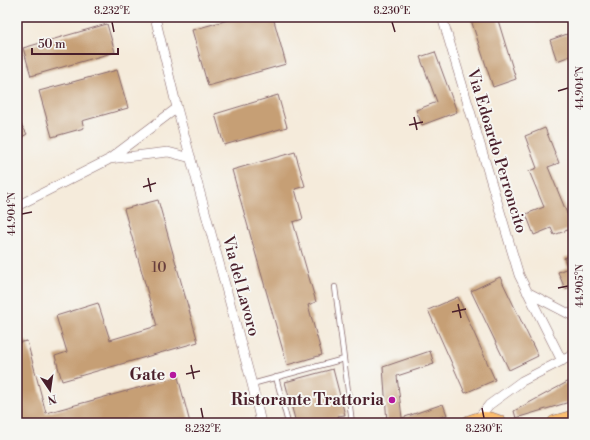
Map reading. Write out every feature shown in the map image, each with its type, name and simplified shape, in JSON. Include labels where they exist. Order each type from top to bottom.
[{"type":"main road","points":[[555,423],[573,418]]},
{"type":"main road","points":[[473,421],[489,419],[499,423]]},
{"type":"street","name":"Via del Lavoro","points":[[155,17],[177,108],[252,384],[261,423]]},
{"type":"street","name":"Via Edoardo Perroncito","points":[[442,17],[519,275],[562,361]]},
{"type":"street","points":[[17,206],[108,160],[177,108]]},
{"type":"street","points":[[108,160],[168,152],[191,158]]},
{"type":"street","points":[[527,292],[573,316]]},
{"type":"street","points":[[473,421],[489,405],[522,381],[573,355]]},
{"type":"lane","points":[[335,287],[352,423]]},
{"type":"lane","points":[[252,384],[344,359]]},
{"type":"lane","points":[[276,377],[288,423]]},
{"type":"building","points":[[239,17],[273,17],[286,64],[208,86],[192,30]]},
{"type":"building","points":[[470,17],[497,17],[516,79],[493,87]]},
{"type":"building","points":[[535,17],[555,17],[537,23]]},
{"type":"building","points":[[107,24],[115,52],[31,76],[23,48]]},
{"type":"building","points":[[573,32],[573,55],[557,61],[550,40]]},
{"type":"building","points":[[435,52],[457,112],[422,125],[416,110],[437,102],[420,57]]},
{"type":"building","points":[[117,70],[128,108],[82,121],[84,128],[52,137],[39,91]]},
{"type":"building","points":[[278,95],[287,127],[224,145],[215,114]]},
{"type":"building","points":[[17,118],[27,134],[17,140]]},
{"type":"building","points":[[545,128],[559,163],[548,167],[573,228],[554,235],[551,228],[534,235],[526,214],[544,207],[529,171],[537,168],[525,136]]},
{"type":"building","points":[[295,152],[305,186],[295,189],[303,219],[293,222],[316,302],[308,305],[322,355],[287,365],[232,170]]},
{"type":"building","points":[[158,200],[198,342],[62,381],[55,356],[67,352],[56,316],[98,303],[110,340],[157,326],[124,209]]},
{"type":"building","points":[[573,255],[573,286],[565,289],[558,272],[568,268],[564,258]]},
{"type":"building","points":[[500,277],[538,356],[509,370],[471,291]]},
{"type":"building","points":[[458,297],[495,380],[465,393],[428,310]]},
{"type":"building","points":[[27,341],[46,413],[178,377],[190,423],[17,423],[17,343]]},
{"type":"building","points":[[430,351],[434,364],[397,376],[402,418],[443,404],[447,415],[424,423],[387,423],[383,367]]},
{"type":"building","points":[[333,369],[345,415],[338,416],[340,423],[296,423],[285,382]]},
{"type":"building","points":[[573,379],[573,401],[516,418],[514,411]]},
{"type":"place","name":"Gate","points":[[173,375]]},
{"type":"place","name":"Ristorante Trattoria","points":[[392,400]]}]
